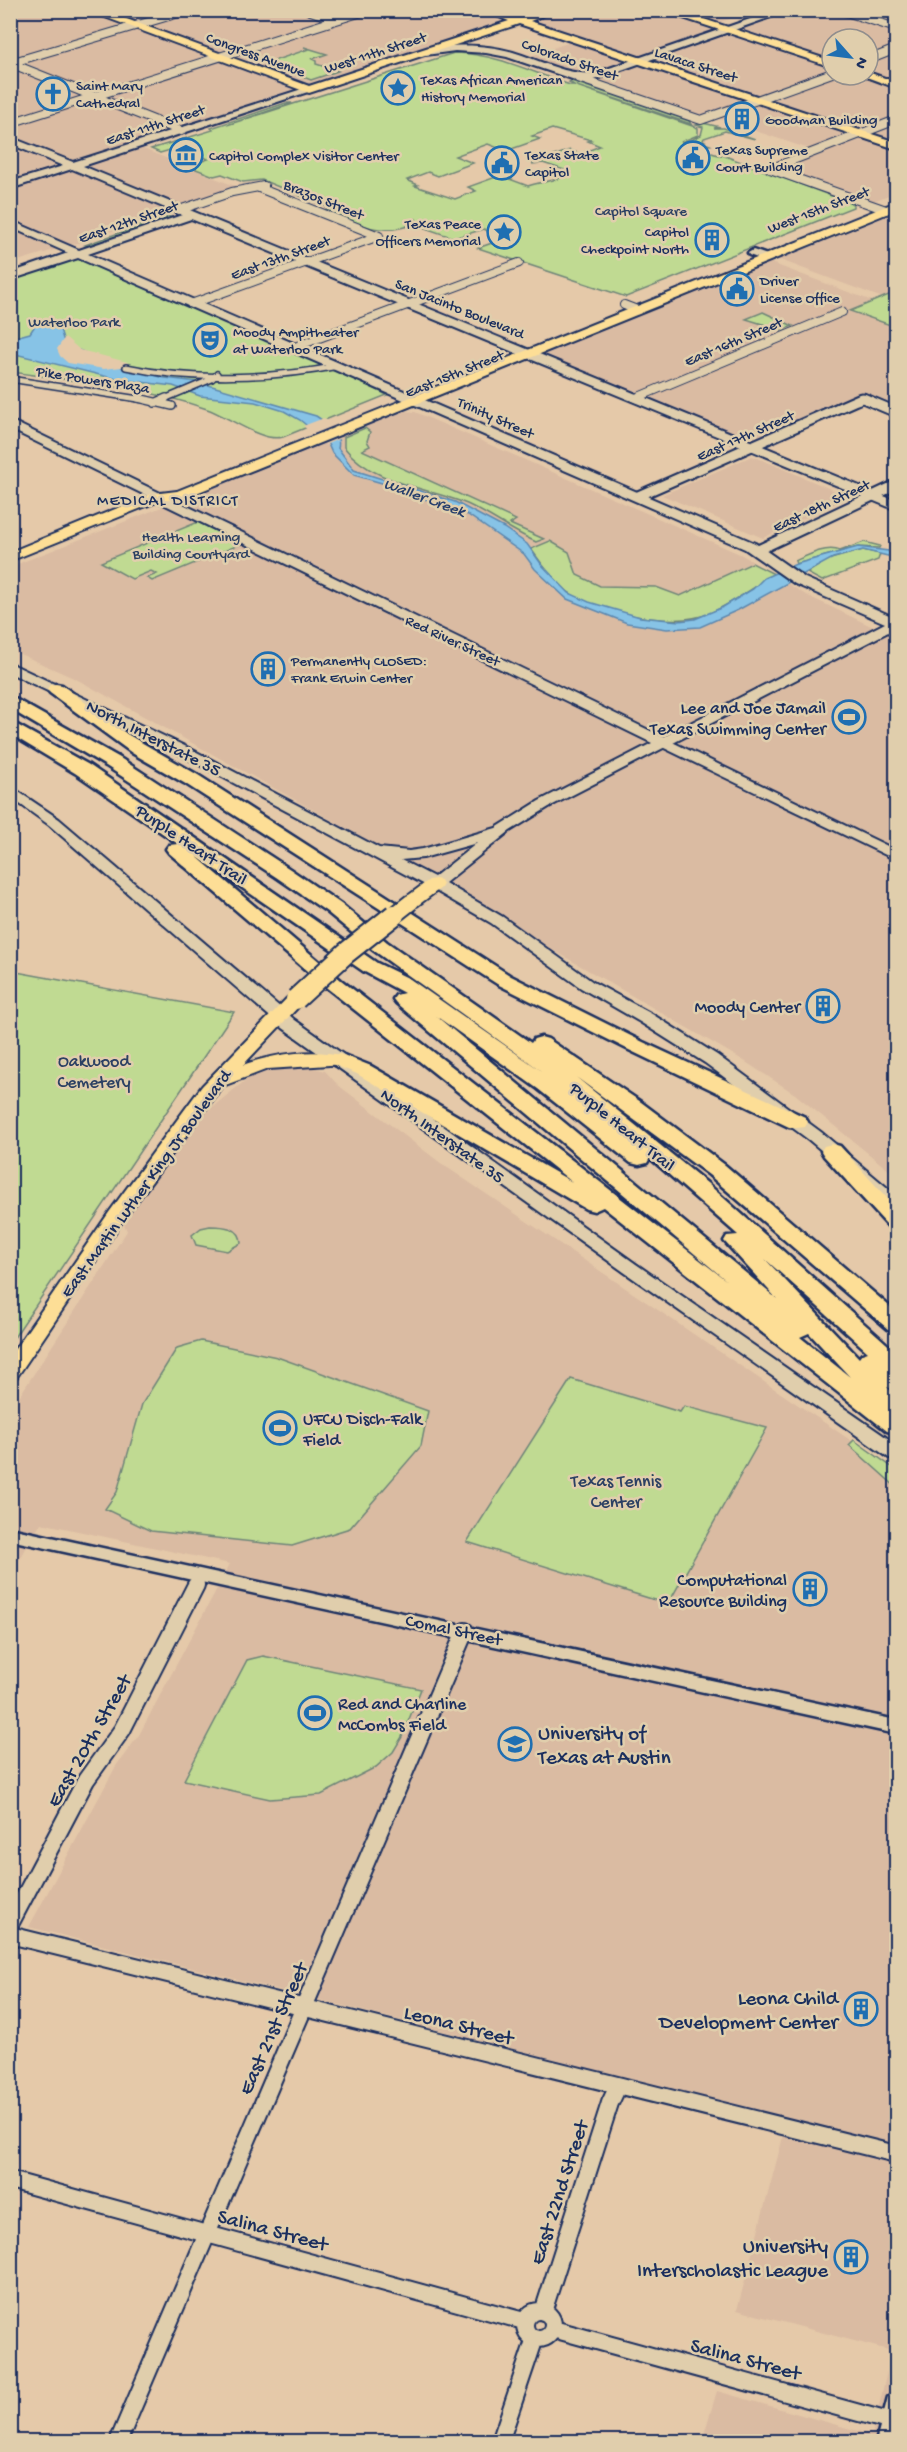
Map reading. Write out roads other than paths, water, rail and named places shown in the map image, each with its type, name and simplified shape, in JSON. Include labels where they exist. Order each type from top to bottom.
[{"type":"highway","points":[[56,689],[87,715],[504,980],[796,1122]]},
{"type":"highway","name":"Purple Heart Trail","points":[[10,701],[113,762],[283,873],[333,908],[380,946],[526,1050],[618,1120],[699,1188],[897,1364]]},
{"type":"highway","name":"Purple Heart Trail","points":[[10,726],[82,769],[370,967],[403,982],[546,1084],[642,1160],[897,1382]]},
{"type":"highway","points":[[10,734],[82,769]]},
{"type":"highway","points":[[178,773],[204,798],[263,845],[283,873]]},
{"type":"highway","points":[[111,789],[125,807],[334,984],[669,1249]]},
{"type":"highway","name":"Purple Heart Trail","points":[[333,908],[393,942],[633,1107],[717,1170],[897,1324]]},
{"type":"highway","name":"Purple Heart Trail","points":[[370,967],[392,990],[638,1193],[761,1309],[897,1412]]},
{"type":"highway","points":[[339,1060],[364,1070],[669,1249],[761,1309],[897,1425]]},
{"type":"highway","points":[[832,1151],[897,1221]]},
{"type":"highway","points":[[735,1241],[897,1412]]},
{"type":"main road","name":"Congress Avenue","points":[[91,10],[309,90]]},
{"type":"main road","name":"Lavaca Street","points":[[486,10],[897,146]]},
{"type":"main road","name":"West 11th Street","points":[[309,90],[553,10]]},
{"type":"main road","points":[[664,10],[820,60]]},
{"type":"main road","points":[[722,29],[766,10]]},
{"type":"main road","points":[[578,78],[596,76],[633,59],[787,10]]},
{"type":"main road","points":[[468,38],[497,48],[499,51]]},
{"type":"main road","name":"Colorado Street","points":[[426,52],[455,48],[499,51],[578,78]]},
{"type":"main road","points":[[880,80],[897,85]]},
{"type":"main road","name":"East 11th Street","points":[[10,186],[309,90]]},
{"type":"main road","name":"San Jacinto Boulevard","points":[[10,140],[897,505]]},
{"type":"main road","name":"West 15th Street","points":[[753,253],[897,196]]},
{"type":"main road","name":"West 15th Street","points":[[766,258],[891,208]]},
{"type":"main road","name":"East 12th Street","points":[[10,267],[179,210]]},
{"type":"main road","name":"East 12th Street","points":[[10,277],[191,215]]},
{"type":"main road","name":"Trinity Street","points":[[10,223],[191,304],[639,496],[758,550],[800,581],[896,623]]},
{"type":"main road","name":"East 15th Street","points":[[522,351],[624,305],[753,253]]},
{"type":"main road","name":"East 15th Street","points":[[303,439],[522,351],[637,310],[766,258]]},
{"type":"main road","name":"Red River Street","points":[[10,424],[664,743]]},
{"type":"main road","points":[[10,557],[157,497],[179,495],[276,454],[303,439]]},
{"type":"main road","points":[[157,497],[166,489],[303,439]]},
{"type":"main road","name":"East Martin Luther King Jr Boulevard","points":[[10,1372],[117,1215],[209,1090],[296,999],[346,953],[505,828],[544,804],[896,623]]},
{"type":"main road","name":"North Interstate 35","points":[[10,667],[186,752],[435,884],[497,920],[587,985],[646,1018],[711,1059],[796,1122],[897,1204]]},
{"type":"main road","name":"North Interstate 35","points":[[11,791],[54,822],[146,903],[339,1060],[630,1268],[897,1453]]},
{"type":"main road","points":[[351,841],[387,854],[420,853],[505,828]]},
{"type":"main road","points":[[209,1090],[241,1071],[270,1061],[339,1060]]},
{"type":"street","points":[[10,63],[189,10]]},
{"type":"street","points":[[308,10],[336,20]]},
{"type":"street","points":[[10,123],[368,10]]},
{"type":"street","points":[[840,10],[897,28]]},
{"type":"street","points":[[880,55],[897,49]]},
{"type":"street","points":[[10,63],[182,131]]},
{"type":"street","points":[[757,100],[820,77]]},
{"type":"street","name":"Colorado Street","points":[[578,78],[701,120],[757,100]]},
{"type":"street","points":[[891,208],[873,206],[770,169],[897,120]]},
{"type":"street","name":"East 12th Street","points":[[179,210],[232,192],[271,184]]},
{"type":"street","name":"East 12th Street","points":[[191,215],[243,197],[256,188]]},
{"type":"street","name":"Brazos Street","points":[[256,188],[379,236]]},
{"type":"street","name":"East 13th Street","points":[[191,304],[379,236]]},
{"type":"street","points":[[753,253],[766,258]]},
{"type":"street","points":[[295,347],[519,263]]},
{"type":"street","points":[[624,305],[637,310]]},
{"type":"street","name":"East 16th Street","points":[[636,398],[842,312]]},
{"type":"street","points":[[126,367],[158,374],[277,376],[339,366]]},
{"type":"street","points":[[155,403],[207,381],[217,374]]},
{"type":"street","name":"Pike Powers Plaza","points":[[10,379],[127,396],[172,406]]},
{"type":"street","name":"East 17th Street","points":[[639,496],[862,398],[897,412]]},
{"type":"street","name":"East 18th Street","points":[[758,550],[897,485]]},
{"type":"street","name":"Red River Street","points":[[664,743],[897,855]]},
{"type":"street","name":"Comal Street","points":[[10,1534],[465,1631],[897,1727]]},
{"type":"street","name":"East 20th Street","points":[[10,1924],[86,1780],[122,1730],[200,1576]]},
{"type":"street","name":"East 21st Street","points":[[118,2442],[205,2234],[305,2009],[465,1631]]},
{"type":"street","name":"Leona Street","points":[[10,1935],[897,2154]]},
{"type":"street","name":"East 22nd Street","points":[[543,2312],[610,2103],[618,2086]]},
{"type":"street","name":"Salina Street","points":[[10,2180],[524,2321]]},
{"type":"street","points":[[543,2312],[553,2321],[553,2329],[548,2336],[535,2338],[527,2333],[524,2321],[529,2314],[543,2312]]},
{"type":"street","name":"Salina Street","points":[[553,2329],[892,2423]]},
{"type":"street","points":[[500,2442],[535,2338]]},
{"type":"water","name":"Waller Creek","points":[[31,324],[48,325],[60,329],[63,339],[71,347],[122,367],[165,378],[198,382],[316,416],[336,434],[338,448],[354,470],[455,502],[504,528],[527,544],[542,565],[569,593],[589,602],[640,617],[679,621],[695,619],[723,607],[753,589],[764,578],[796,564],[858,547],[896,552],[896,558],[863,550],[833,558],[738,610],[700,627],[667,629],[627,623],[567,599],[535,569],[524,554],[468,515],[446,504],[424,499],[403,489],[354,475],[332,453],[327,442],[300,420],[284,411],[255,402],[200,396],[173,386],[116,379],[11,353],[11,338],[30,333],[34,327]]},
{"type":"place","name":"Texas African American History Memorial","points":[[398,88]]},
{"type":"place","name":"Saint Mary Cathedral","points":[[53,94]]},
{"type":"place","name":"Goodman Building","points":[[742,119]]},
{"type":"place","name":"Capitol Complex Visitor Center","points":[[186,155]]},
{"type":"place","name":"Texas Supreme Court Building","points":[[693,158]]},
{"type":"place","name":"Texas State Capitol","points":[[502,163]]},
{"type":"place","name":"Texas Peace Officers Memorial","points":[[504,232]]},
{"type":"place","name":"Capitol Checkpoint North","points":[[712,240]]},
{"type":"place","name":"Driver License Office","points":[[737,289]]},
{"type":"place","name":"Moody Ampitheater at Waterloo Park","points":[[210,340]]},
{"type":"place","name":"Permanently CLOSED: Frank Erwin Center","points":[[268,669]]},
{"type":"place","name":"Lee and Joe Jamail Texas Swimming Center","points":[[849,717]]},
{"type":"place","name":"Moody Center","points":[[823,1006]]},
{"type":"place","name":"UFCU Disch-Falk Field","points":[[280,1428]]},
{"type":"place","name":"Computational Resource Building","points":[[810,1589]]},
{"type":"place","name":"Red and Charline McCombs Field","points":[[315,1713]]},
{"type":"place","name":"University of Texas at Austin","points":[[515,1744]]},
{"type":"place","name":"Leona Child Development Center","points":[[861,2009]]},
{"type":"place","name":"University Interscholastic League","points":[[851,2257]]},
{"type":"district","name":"MEDICAL DISTRICT","points":[[168,499]]},
{"type":"park label","name":"Capitol Square","points":[[641,210]]},
{"type":"park label","name":"Waterloo Park","points":[[74,321]]},
{"type":"park label","name":"Health Learning Building Courtyard","points":[[191,544]]},
{"type":"park label","name":"Oakwood Cemetery","points":[[94,1070]]},
{"type":"park label","name":"Texas Tennis Center","points":[[616,1490]]}]
